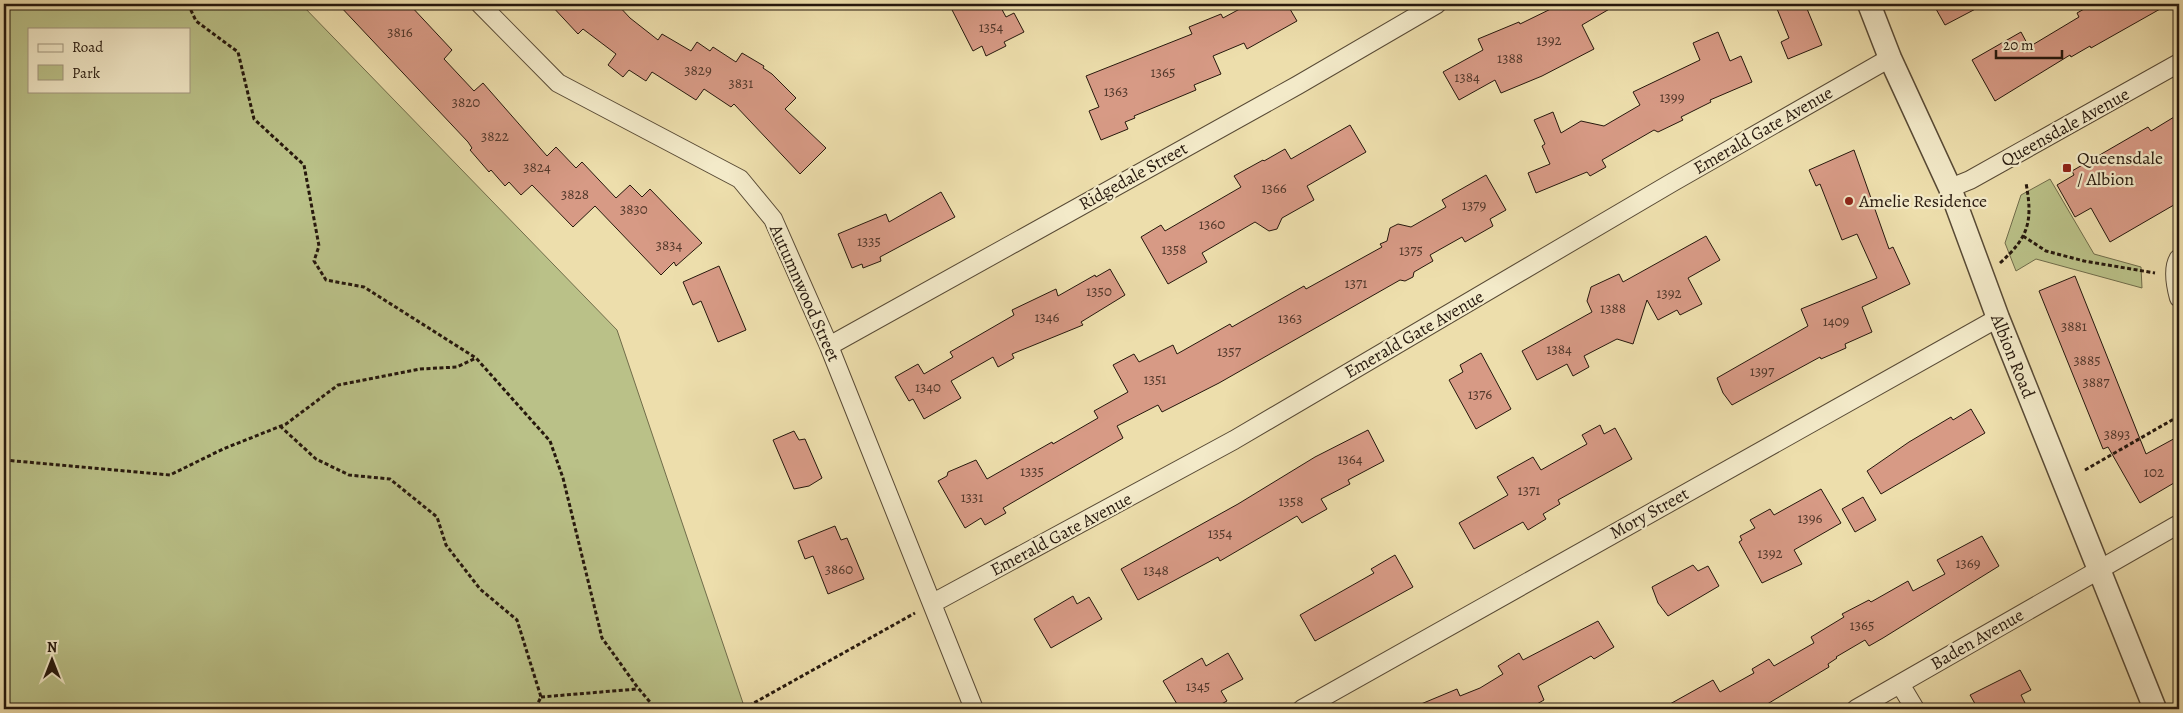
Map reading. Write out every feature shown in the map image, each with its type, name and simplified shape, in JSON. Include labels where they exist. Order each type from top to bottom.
[{"type":"street","name":"Autumnwood Street","points":[[480,4],[558,84],[740,178],[773,219],[829,346],[974,709]]},
{"type":"street","name":"Ridgedale Street","points":[[829,346],[1298,85],[1437,4]]},
{"type":"street","name":"Albion Road","points":[[1869,4],[1890,58],[1950,188],[1998,318],[2155,709]]},
{"type":"street","name":"Emerald Gate Avenue","points":[[932,603],[1234,440],[1673,182],[1890,58]]},
{"type":"street","name":"Queensdale Avenue","points":[[1950,188],[1970,180],[2179,63]]},
{"type":"street","points":[[2178,267],[2179,298]]},
{"type":"street","name":"Mory Street","points":[[1302,709],[1998,318]]},
{"type":"street","name":"Baden Avenue","points":[[1856,709],[2179,524]]},
{"type":"street","points":[[1900,684],[1915,709]]},
{"type":"path","points":[[188,4],[196,21],[238,52],[254,119],[304,165],[318,246],[314,261],[326,280],[364,287],[476,358],[550,441],[565,487],[602,638],[638,688],[656,709]]},
{"type":"path","points":[[1999,263],[2014,250],[2028,226],[2030,207],[2026,183]]},
{"type":"path","points":[[2023,236],[2046,252],[2084,262],[2178,267]]},
{"type":"path","points":[[4,460],[170,475],[223,449],[280,426],[338,385],[420,369],[457,366],[476,358]]},
{"type":"path","points":[[2085,470],[2179,416]]},
{"type":"path","points":[[280,426],[316,459],[349,475],[390,479],[437,517],[446,545],[480,589],[517,620],[541,697],[534,709]]},
{"type":"path","points":[[743,709],[932,603]]},
{"type":"path","points":[[541,697],[638,688]]},
{"type":"green space","points":[[4,4],[301,4],[617,330],[745,709],[4,709]]},
{"type":"green space","points":[[2050,179],[2094,254],[2141,267],[2142,288],[2036,259],[2016,271],[2005,243],[2021,195]]},
{"type":"building","points":[[338,4],[409,4],[452,50],[444,59],[474,91],[483,83],[547,156],[556,147],[576,168],[582,162],[616,198],[630,185],[642,197],[650,189],[702,243],[676,266],[674,262],[661,275],[595,206],[573,227],[532,185],[521,195],[509,182],[505,186],[491,170],[489,172],[470,150],[472,148],[468,142]]},
{"type":"building","points":[[550,4],[617,4],[630,18],[658,40],[662,34],[691,51],[697,42],[710,51],[713,47],[736,62],[742,53],[764,66],[763,68],[772,74],[796,98],[785,109],[826,148],[800,174],[734,104],[731,107],[704,89],[696,100],[652,72],[646,81],[629,70],[623,77],[608,65],[616,54],[583,29],[578,34]]},
{"type":"building","points":[[949,4],[999,4],[1006,17],[1014,13],[1024,32],[1004,42],[1006,46],[986,56],[982,46],[973,51]]},
{"type":"building","points":[[1249,4],[1287,4],[1297,21],[1247,49],[1244,43],[1213,56],[1221,74],[1194,85],[1196,90],[1134,116],[1135,118],[1125,122],[1128,129],[1101,140],[1089,111],[1099,107],[1086,76],[1192,34],[1189,27],[1221,14],[1223,18]]},
{"type":"building","points":[[1561,4],[1618,4],[1582,25],[1594,49],[1542,76],[1501,93],[1495,80],[1459,100],[1443,72],[1483,50],[1478,39],[1519,22],[1520,24]]},
{"type":"building","points":[[1775,4],[1805,4],[1822,45],[1788,59],[1781,42],[1789,38]]},
{"type":"building","points":[[1947,4],[1985,4],[1945,25],[1936,9]]},
{"type":"building","points":[[2093,4],[2169,4],[2091,48],[2090,46],[2071,57],[2070,55],[1995,101],[1972,60],[2021,32],[2029,47],[2079,17],[2077,13]]},
{"type":"building","points":[[1718,32],[1730,61],[1741,56],[1752,82],[1710,100],[1711,102],[1681,117],[1683,120],[1658,132],[1654,130],[1602,160],[1606,167],[1590,176],[1587,172],[1536,193],[1528,173],[1550,164],[1542,146],[1545,144],[1534,120],[1553,112],[1561,133],[1581,121],[1604,126],[1640,105],[1633,92],[1700,60],[1693,43]]},
{"type":"building","points":[[2179,114],[2179,202],[2110,242],[2091,208],[2075,217],[2057,185],[2074,175],[2072,171],[2148,127],[2151,131]]},
{"type":"building","points":[[1350,125],[1366,152],[1307,186],[1314,200],[1282,218],[1277,229],[1269,231],[1255,222],[1202,253],[1207,262],[1168,284],[1141,237],[1161,225],[1165,231],[1241,187],[1234,176],[1263,160],[1285,149],[1291,159]]},
{"type":"building","points":[[1854,150],[1889,249],[1893,247],[1910,284],[1862,307],[1872,332],[1845,344],[1846,348],[1821,359],[1820,357],[1732,405],[1723,393],[1717,378],[1808,326],[1801,309],[1877,278],[1857,234],[1842,240],[1820,184],[1816,186],[1809,170]]},
{"type":"building","points":[[1486,175],[1506,210],[1490,219],[1493,226],[1465,242],[1462,237],[1430,255],[1433,261],[1414,272],[1413,277],[1405,281],[1400,280],[1219,383],[1162,412],[1158,405],[1117,426],[1123,438],[1003,508],[1006,513],[985,525],[981,518],[965,528],[938,481],[947,476],[948,472],[976,460],[987,479],[1052,442],[1053,444],[1098,418],[1094,411],[1128,392],[1113,365],[1134,354],[1139,362],[1173,345],[1177,354],[1230,324],[1232,327],[1304,286],[1306,289],[1382,247],[1380,244],[1387,241],[1390,228],[1398,224],[1411,227],[1446,207],[1442,200]]},
{"type":"building","points":[[941,192],[955,217],[880,257],[881,261],[863,268],[862,264],[852,268],[838,234],[886,214],[889,222]]},
{"type":"building","points":[[1706,236],[1720,260],[1688,278],[1702,304],[1680,315],[1677,310],[1658,320],[1647,300],[1633,344],[1617,339],[1584,356],[1589,367],[1573,376],[1567,364],[1537,380],[1522,351],[1592,312],[1587,301],[1591,287],[1619,274],[1623,282]]},
{"type":"building","points":[[719,266],[746,330],[718,342],[701,301],[693,305],[683,282]]},
{"type":"building","points":[[1110,269],[1125,295],[1081,322],[1083,325],[1012,354],[1014,358],[998,367],[993,357],[951,381],[961,398],[924,419],[913,399],[909,401],[895,377],[918,364],[924,374],[953,357],[950,352],[1014,315],[1012,310],[1056,289],[1058,296],[1095,275],[1096,277]]},
{"type":"building","points":[[2075,276],[2146,454],[2179,436],[2179,480],[2140,503],[2108,447],[2103,449],[2039,291]]},
{"type":"building","points":[[1481,353],[1511,409],[1476,429],[1449,380],[1463,372],[1460,365]]},
{"type":"building","points":[[1971,409],[1985,433],[1881,494],[1867,471],[1909,442],[1951,417],[1953,420]]},
{"type":"building","points":[[1600,425],[1604,434],[1615,428],[1632,459],[1558,500],[1560,504],[1543,514],[1546,519],[1528,530],[1523,522],[1474,549],[1459,523],[1508,495],[1497,477],[1533,457],[1541,470],[1587,444],[1582,435]]},
{"type":"building","points":[[1368,430],[1384,461],[1348,480],[1350,484],[1321,499],[1327,509],[1302,523],[1297,516],[1220,561],[1218,557],[1138,600],[1121,569],[1238,504],[1315,457]]},
{"type":"building","points":[[794,431],[799,440],[805,439],[822,478],[809,486],[794,489],[773,440]]},
{"type":"building","points":[[1821,489],[1841,523],[1794,550],[1802,564],[1762,583],[1739,542],[1742,540],[1740,536],[1755,528],[1750,520],[1770,509],[1774,515]]},
{"type":"building","points":[[1863,497],[1876,520],[1855,532],[1842,509]]},
{"type":"building","points":[[835,526],[841,540],[847,538],[864,579],[828,594],[813,556],[805,559],[798,541]]},
{"type":"building","points":[[1982,536],[1999,566],[1869,646],[1865,640],[1836,657],[1828,664],[1829,667],[1759,709],[1661,709],[1713,680],[1720,692],[1754,673],[1752,669],[1769,659],[1774,666],[1814,643],[1811,637],[1844,617],[1842,614],[1869,600],[1871,602],[1908,581],[1913,591],[1945,574],[1937,560]]},
{"type":"building","points":[[1395,555],[1413,587],[1315,641],[1300,615],[1374,573],[1371,569]]},
{"type":"building","points":[[1693,565],[1698,571],[1708,566],[1719,586],[1668,616],[1658,603],[1652,587]]},
{"type":"building","points":[[1073,596],[1077,604],[1089,597],[1102,619],[1051,648],[1034,619]]},
{"type":"building","points":[[1598,621],[1614,647],[1594,659],[1591,656],[1538,686],[1544,700],[1528,709],[1409,709],[1457,689],[1460,696],[1480,688],[1503,674],[1498,666],[1519,653],[1523,660]]},
{"type":"building","points":[[1228,653],[1243,679],[1221,691],[1227,701],[1212,709],[1180,709],[1163,681],[1202,658],[1206,666]]},
{"type":"building","points":[[2020,670],[2031,690],[2021,695],[2028,709],[1978,709],[1970,695]]},
{"type":"place","name":"Queensdale / Albion","points":[[2067,168]]},
{"type":"place","name":"Amelie Residence","points":[[1849,201]]}]
